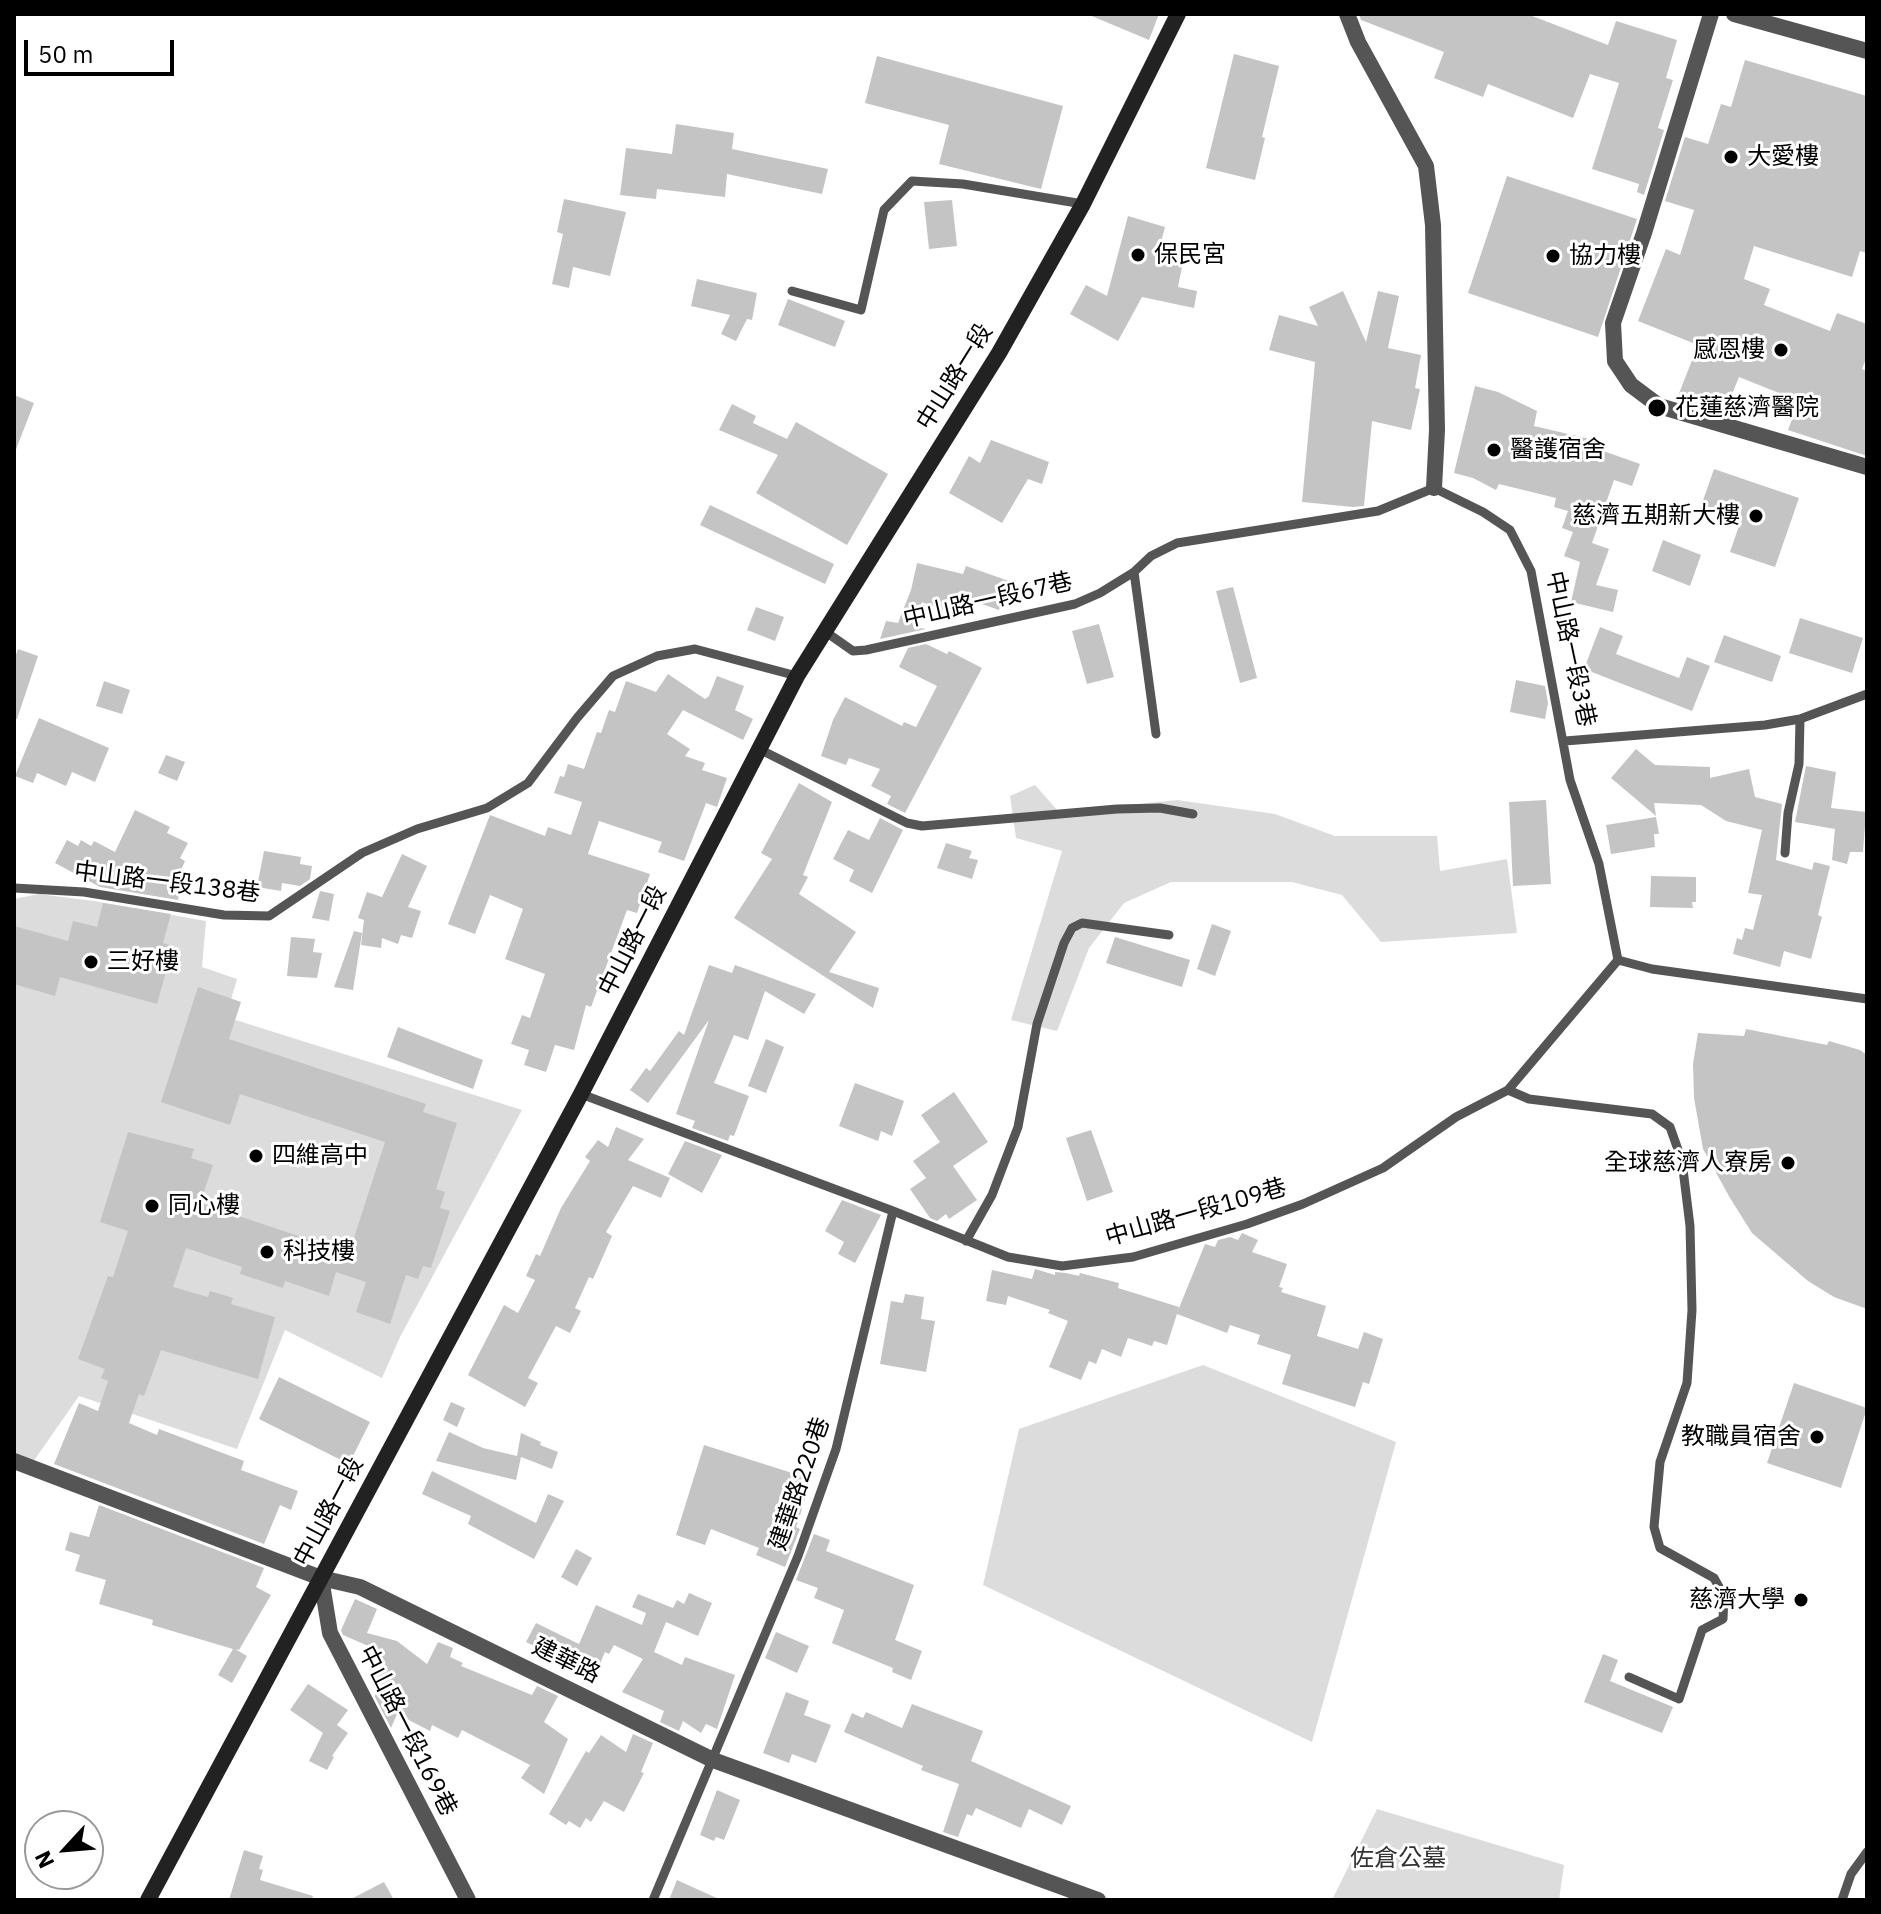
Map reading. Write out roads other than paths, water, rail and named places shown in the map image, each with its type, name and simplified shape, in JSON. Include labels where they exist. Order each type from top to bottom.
[{"type":"street","name":"中山路一段","points":[[148,1900],[581,1094],[797,676],[999,353],[1083,204],[1178,14]]},
{"type":"street","points":[[1347,14],[1358,42],[1426,166],[1433,225],[1437,430],[1434,488]]},
{"type":"street","points":[[1711,14],[1613,323],[1615,361],[1631,385],[1659,406],[1867,467]]},
{"type":"street","points":[[1734,14],[1867,51]]},
{"type":"street","name":"建華路","points":[[14,1461],[321,1578],[360,1587],[713,1760],[1098,1900]]},
{"type":"street","name":"中山路一段169巷","points":[[321,1578],[330,1633],[468,1900]]},
{"type":"lane","points":[[792,291],[861,310],[884,210],[912,181],[963,184],[1083,204]]},
{"type":"lane","name":"中山路一段67巷","points":[[823,630],[853,651],[866,650],[1075,604],[1100,593],[1134,572],[1151,556],[1177,543],[1378,511],[1434,488]]},
{"type":"lane","name":"中山路一段3巷","points":[[1434,488],[1483,512],[1510,530],[1531,571],[1570,780],[1599,864],[1618,960]]},
{"type":"lane","points":[[1134,572],[1156,734]]},
{"type":"lane","name":"中山路一段138巷","points":[[14,888],[84,892],[224,915],[269,916],[362,853],[417,829],[487,808],[528,783],[613,676],[657,656],[695,649],[797,676]]},
{"type":"lane","points":[[1565,741],[1736,729],[1800,719],[1867,694]]},
{"type":"lane","points":[[1785,853],[1788,813],[1799,764],[1800,719]]},
{"type":"lane","points":[[759,749],[907,823],[922,826],[1117,809],[1160,808],[1193,814]]},
{"type":"lane","points":[[966,1241],[992,1195],[1018,1127],[1037,1024],[1072,928],[1082,923],[1169,935]]},
{"type":"lane","points":[[1618,960],[1652,969],[1867,999]]},
{"type":"lane","name":"中山路一段109巷","points":[[581,1094],[1008,1257],[1062,1266],[1147,1253],[1247,1224],[1383,1168],[1456,1117],[1508,1090],[1618,960]]},
{"type":"lane","points":[[1508,1090],[1529,1099],[1652,1114],[1670,1127],[1682,1161],[1690,1226],[1687,1383],[1660,1462],[1654,1527],[1660,1548],[1714,1578],[1724,1596],[1723,1619],[1702,1630],[1679,1699],[1629,1677]]},
{"type":"lane","name":"建華路220巷","points":[[653,1900],[798,1556],[836,1449],[893,1211]]},
{"type":"lane","points":[[1842,1900],[1851,1874],[1867,1852]]},
{"type":"place","name":"大愛樓","points":[[1731,157]]},
{"type":"place","name":"保民宮","points":[[1138,255]]},
{"type":"place","name":"協力樓","points":[[1553,256]]},
{"type":"place","name":"感恩樓","points":[[1781,350]]},
{"type":"place","name":"花蓮慈濟醫院","points":[[1657,408]]},
{"type":"place","name":"醫護宿舍","points":[[1494,450]]},
{"type":"place","name":"慈濟五期新大樓","points":[[1756,516]]},
{"type":"place","name":"三好樓","points":[[91,962]]},
{"type":"place","name":"四維高中","points":[[256,1156]]},
{"type":"place","name":"全球慈濟人寮房","points":[[1788,1163]]},
{"type":"place","name":"同心樓","points":[[152,1206]]},
{"type":"place","name":"科技樓","points":[[267,1252]]},
{"type":"place","name":"教職員宿舍","points":[[1817,1437]]},
{"type":"place","name":"慈濟大學","points":[[1801,1600]]},
{"type":"park label","name":"佐倉公墓","points":[[1398,1859]]}]
